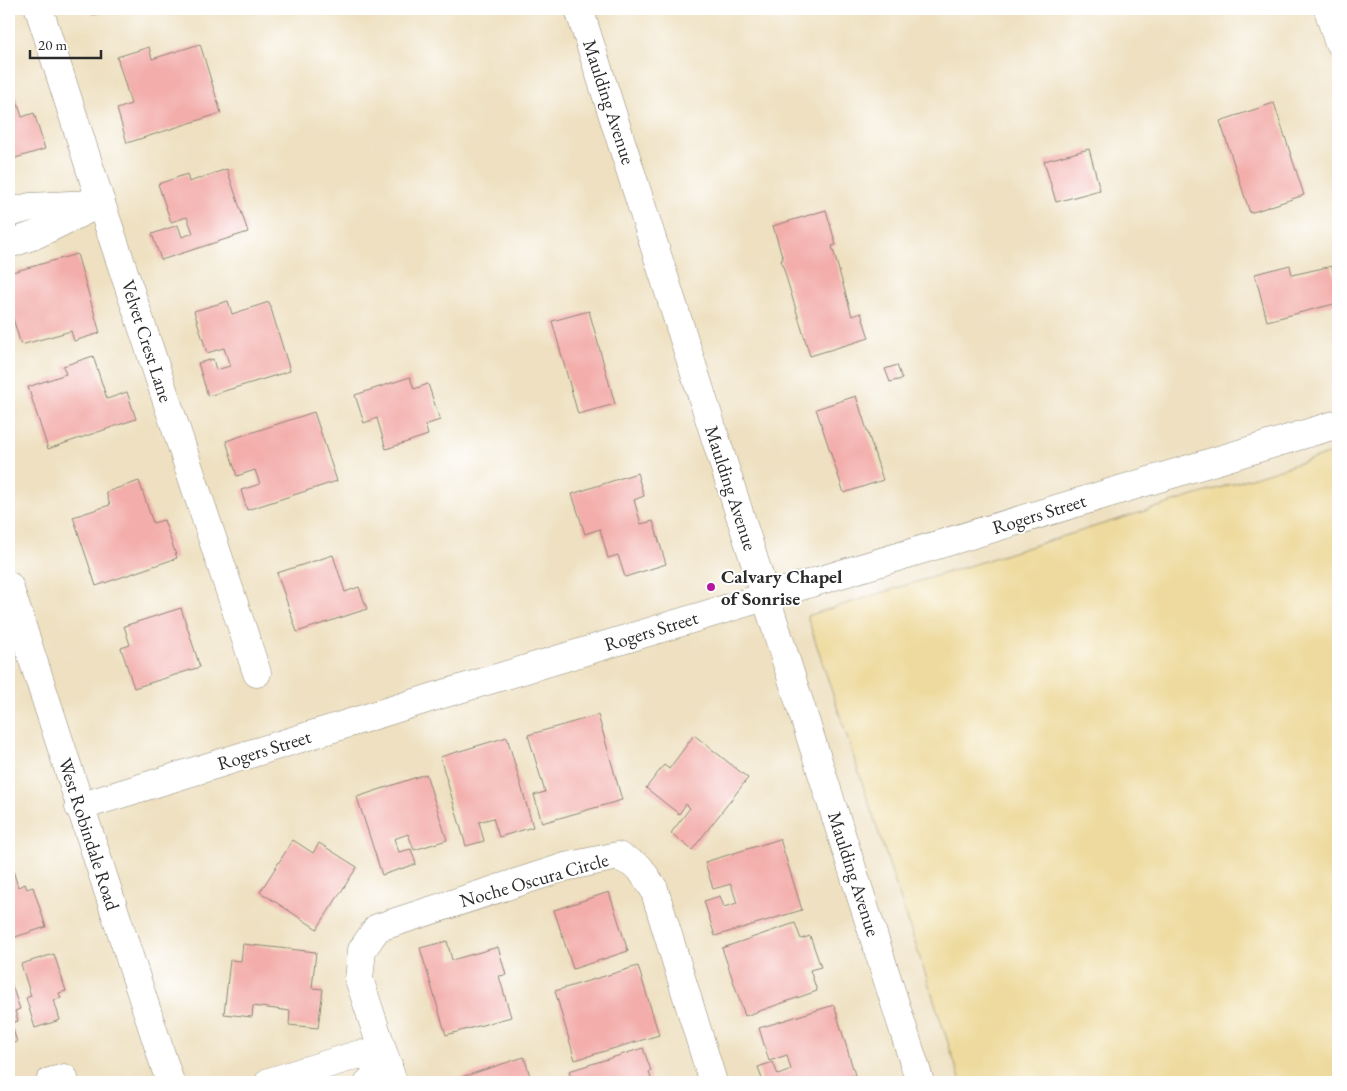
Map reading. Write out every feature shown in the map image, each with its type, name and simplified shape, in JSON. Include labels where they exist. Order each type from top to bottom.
[{"type":"street","name":"Velvet Crest Lane","points":[[40,9],[101,203],[257,673]]},
{"type":"street","name":"Maulding Avenue","points":[[579,9],[920,1082]]},
{"type":"street","points":[[1328,9],[1338,41]]},
{"type":"street","points":[[101,203],[35,235],[13,242],[9,213],[30,207],[101,203]]},
{"type":"street","name":"Rogers Street","points":[[80,807],[440,695],[1338,424]]},
{"type":"street","name":"West Robindale Road","points":[[9,586],[170,1082]]},
{"type":"street","name":"Noche Oscura Circle","points":[[383,1076],[359,979],[362,950],[378,928],[565,867],[618,856],[639,867],[654,889],[713,1082]]},
{"type":"street","name":"Noche Oscura Circle","points":[[278,1081],[360,1054],[383,1076]]},
{"type":"sand","points":[[1338,451],[1338,1082],[961,1082],[807,616]]},
{"type":"building","points":[[91,9],[112,9],[93,15]]},
{"type":"building","points":[[200,44],[221,113],[127,143],[117,109],[131,104],[117,57],[149,47],[152,59]]},
{"type":"building","points":[[9,74],[22,117],[34,113],[45,149],[9,160]]},
{"type":"building","points":[[1274,103],[1304,195],[1250,213],[1220,121]]},
{"type":"building","points":[[1089,149],[1100,190],[1056,202],[1044,161]]},
{"type":"building","points":[[227,169],[248,232],[161,260],[152,234],[178,225],[182,237],[193,233],[187,217],[171,222],[158,184],[187,174],[189,182]]},
{"type":"building","points":[[826,210],[836,245],[832,246],[852,316],[861,313],[869,338],[810,356],[781,260],[783,259],[773,226]]},
{"type":"building","points":[[77,254],[100,333],[74,341],[71,331],[21,345],[9,305],[9,273]]},
{"type":"building","points":[[1290,265],[1292,275],[1332,266],[1338,292],[1338,303],[1267,321],[1255,274]]},
{"type":"building","points":[[228,301],[232,314],[269,302],[290,371],[208,396],[198,363],[213,359],[216,370],[230,366],[224,348],[207,353],[194,311]]},
{"type":"building","points":[[589,311],[615,404],[578,414],[552,321]]},
{"type":"building","points":[[93,356],[107,399],[127,392],[136,419],[48,449],[28,387],[66,374],[63,366]]},
{"type":"building","points":[[897,365],[902,379],[890,382],[885,369]]},
{"type":"building","points":[[410,377],[414,389],[428,384],[440,420],[425,425],[428,435],[386,449],[377,418],[364,423],[355,395]]},
{"type":"building","points":[[856,396],[883,480],[844,493],[816,409]]},
{"type":"building","points":[[314,412],[337,481],[247,510],[241,490],[260,484],[255,470],[237,476],[226,441]]},
{"type":"building","points":[[637,473],[644,496],[634,500],[641,524],[653,521],[666,564],[625,577],[618,555],[608,558],[600,529],[585,534],[572,494]]},
{"type":"building","points":[[139,481],[153,523],[164,520],[177,558],[96,586],[73,517],[110,505],[106,492]]},
{"type":"building","points":[[333,555],[345,592],[359,587],[367,609],[297,632],[277,573]]},
{"type":"building","points":[[181,608],[200,667],[134,688],[121,648],[130,645],[124,626]]},
{"type":"building","points":[[598,715],[622,800],[542,823],[534,795],[545,792],[528,735]]},
{"type":"building","points":[[694,735],[748,778],[692,850],[671,833],[690,808],[686,804],[679,814],[646,788],[664,765],[669,769]]},
{"type":"building","points":[[507,737],[533,827],[499,837],[493,818],[479,822],[484,841],[466,846],[440,757]]},
{"type":"building","points":[[426,774],[447,840],[414,850],[408,834],[394,839],[399,852],[411,849],[416,864],[382,875],[357,797]]},
{"type":"building","points":[[780,839],[802,910],[715,936],[704,901],[720,896],[724,907],[737,903],[731,884],[713,889],[705,862]]},
{"type":"building","points":[[293,840],[313,853],[319,843],[357,867],[317,929],[260,892]]},
{"type":"building","points":[[12,867],[18,887],[25,884],[27,889],[33,887],[46,927],[12,938],[9,927],[9,868]]},
{"type":"building","points":[[609,892],[628,951],[573,969],[554,910]]},
{"type":"building","points":[[795,923],[801,939],[810,936],[821,967],[810,970],[817,991],[745,1016],[722,948]]},
{"type":"building","points":[[447,941],[452,960],[498,947],[506,975],[499,976],[511,1017],[446,1035],[420,948]]},
{"type":"building","points":[[243,944],[316,952],[312,988],[323,989],[318,1028],[289,1025],[290,1011],[253,1006],[252,1017],[224,1014],[230,960],[241,961]]},
{"type":"building","points":[[54,954],[66,991],[59,993],[61,998],[54,1000],[60,1020],[35,1028],[26,998],[31,996],[21,964]]},
{"type":"building","points":[[638,966],[659,1035],[575,1060],[555,991]]},
{"type":"building","points":[[9,977],[20,1009],[15,1011],[18,1021],[11,1023],[17,1042],[9,1044]]},
{"type":"building","points":[[834,1005],[855,1075],[831,1082],[763,1082],[758,1067],[773,1062],[778,1075],[791,1070],[787,1055],[769,1061],[759,1028]]},
{"type":"building","points":[[643,1048],[651,1071],[649,1072],[652,1082],[572,1082],[569,1071]]},
{"type":"building","points":[[524,1057],[532,1082],[460,1082],[459,1078]]},
{"type":"place","name":"Calvary Chapel of Sonrise","points":[[711,587]]}]
